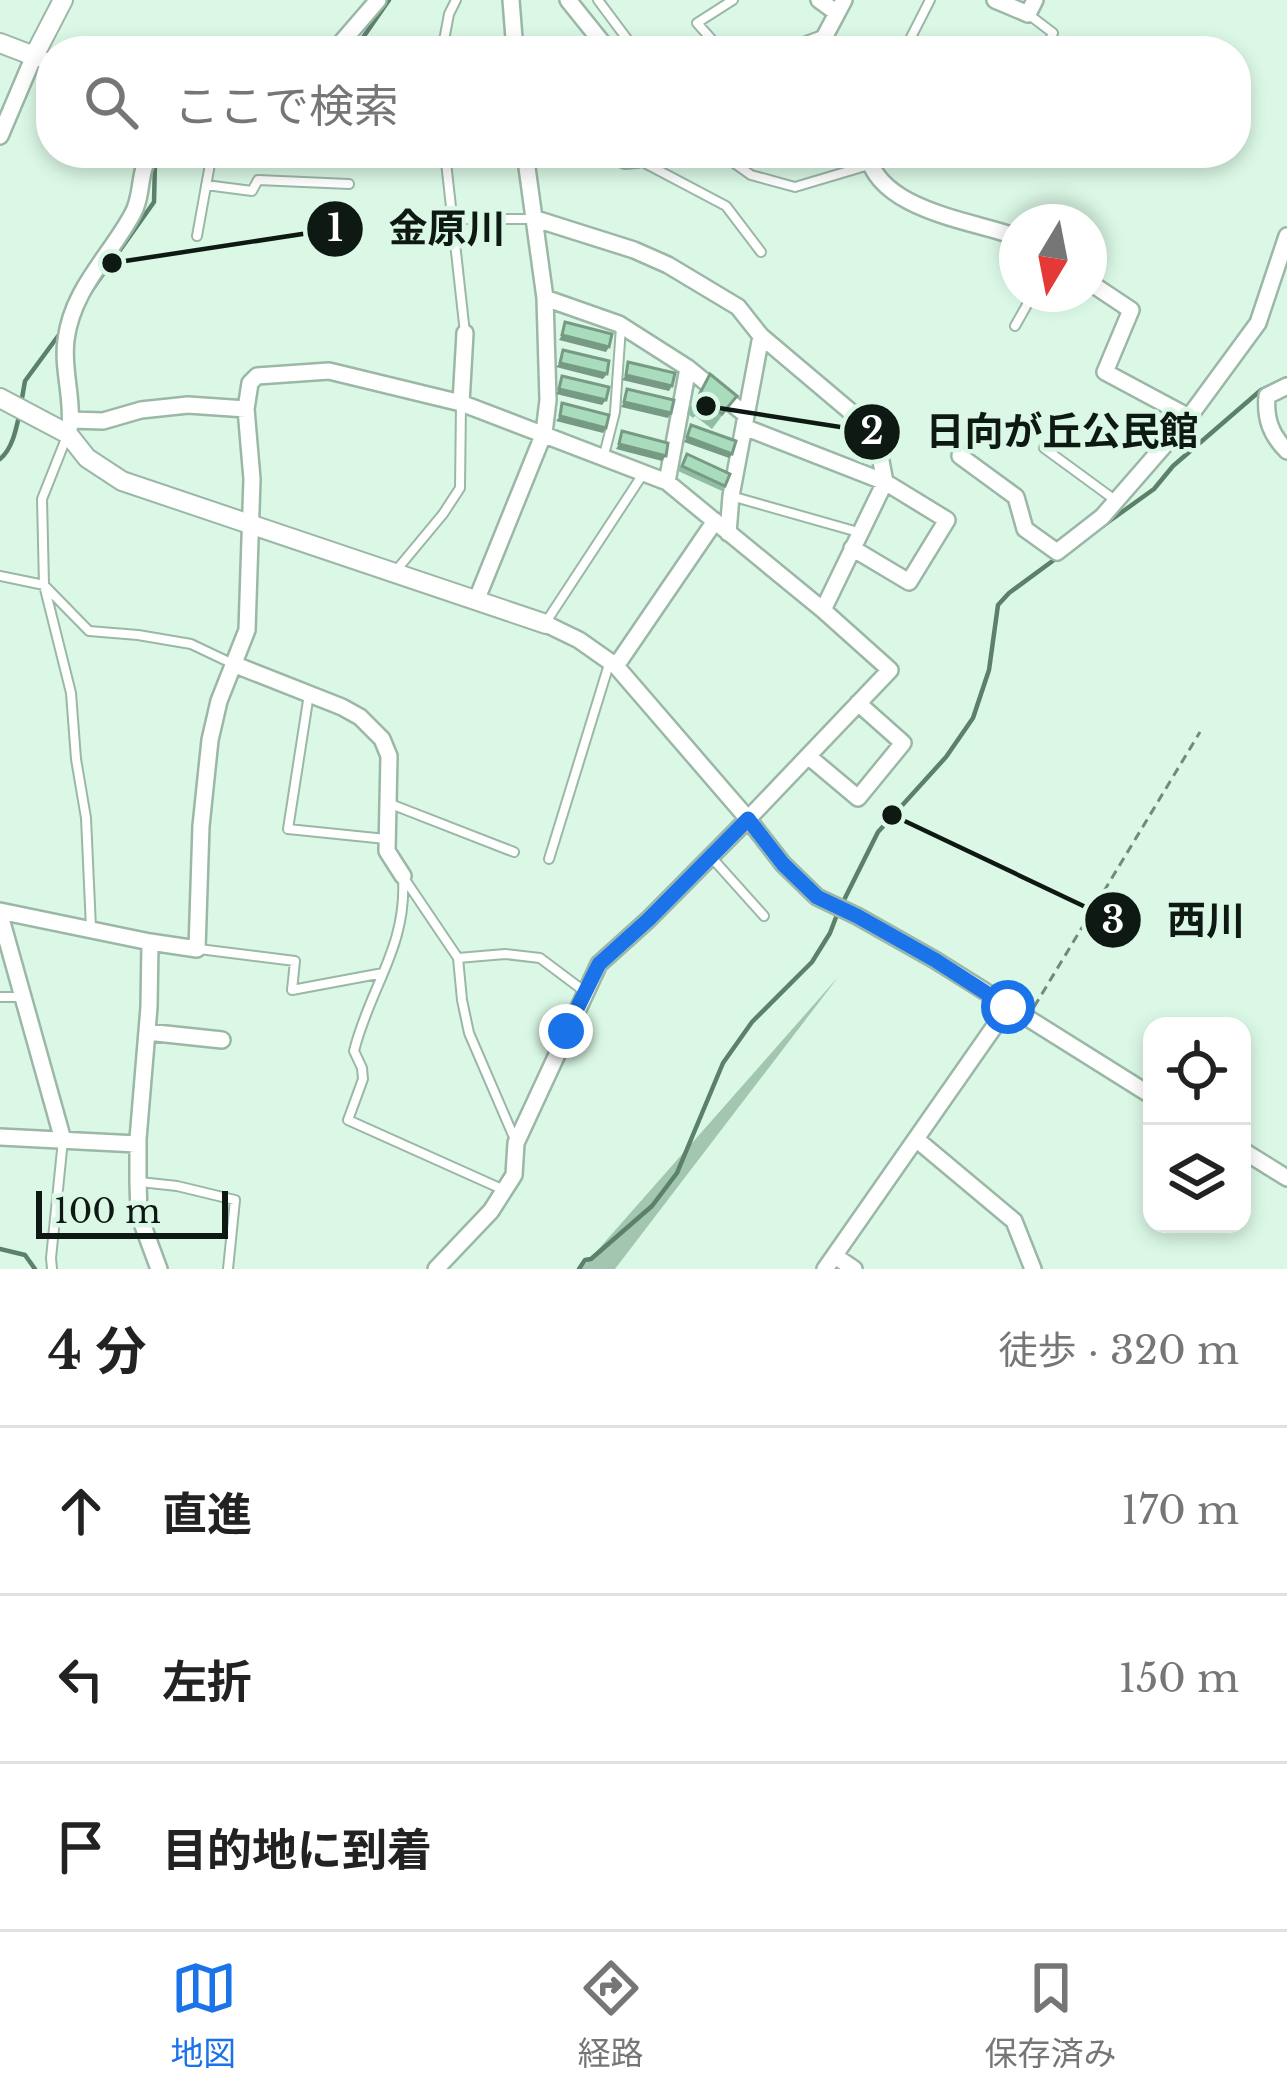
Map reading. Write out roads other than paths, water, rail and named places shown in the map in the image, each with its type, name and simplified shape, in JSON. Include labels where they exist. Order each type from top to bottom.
[{"type":"street","points":[[50,36],[63,0]]},
{"type":"street","points":[[347,36],[378,0]]},
{"type":"street","points":[[511,0],[514,36]]},
{"type":"street","points":[[568,0],[597,36]]},
{"type":"street","points":[[819,0],[840,7],[823,36]]},
{"type":"street","points":[[995,0],[1031,7]]},
{"type":"street","points":[[0,43],[36,58]]},
{"type":"street","points":[[0,136],[36,71]]},
{"type":"street","points":[[143,168],[134,212],[84,284],[64,345],[69,427],[86,458],[122,481],[546,624],[579,640],[613,663],[783,864],[817,897],[877,927],[1143,1090]]},
{"type":"street","points":[[476,601],[544,433],[548,400],[545,298],[528,168]]},
{"type":"street","points":[[877,168],[900,196],[932,212],[999,230]]},
{"type":"street","points":[[536,219],[634,250],[738,307],[761,336],[851,412],[881,460],[884,482],[823,610]]},
{"type":"street","points":[[960,456],[1016,497],[1025,529],[1057,553],[1102,517],[1189,418],[1258,323],[1287,236]]},
{"type":"street","points":[[1107,294],[1131,310],[1105,372],[1189,418]]},
{"type":"street","points":[[545,298],[621,326],[688,368],[745,421],[884,482],[947,520],[909,582],[856,541]]},
{"type":"street","points":[[461,403],[465,333]]},
{"type":"street","points":[[728,533],[761,336]]},
{"type":"street","points":[[667,482],[688,368]]},
{"type":"street","points":[[63,1140],[0,913],[197,949],[201,826],[210,740],[219,701],[247,630],[252,479],[246,410],[250,383],[257,376],[329,371],[461,403],[667,482],[890,670],[711,857],[599,964],[516,1143],[514,1174],[491,1211],[436,1269]]},
{"type":"street","points":[[1287,386],[1268,396],[1266,413],[1270,429],[1287,451]]},
{"type":"street","points":[[0,398],[69,427],[141,410],[188,405],[246,410]]},
{"type":"street","points":[[613,663],[715,520]]},
{"type":"street","points":[[233,664],[361,717],[382,739],[389,756],[387,851],[403,876]]},
{"type":"street","points":[[808,756],[858,798],[903,743],[858,703]]},
{"type":"street","points":[[150,942],[137,1144],[139,1215],[153,1264]]},
{"type":"street","points":[[854,1269],[830,1262],[1008,1007]]},
{"type":"street","points":[[146,1032],[222,1040]]},
{"type":"street","points":[[0,1137],[137,1144]]},
{"type":"street","points":[[916,1139],[1014,1221],[1033,1269]]},
{"type":"street","points":[[1251,1156],[1287,1178]]},
{"type":"lane","points":[[445,36],[456,0]]},
{"type":"lane","points":[[598,0],[625,36]]},
{"type":"lane","points":[[709,36],[697,22],[720,3],[733,0]]},
{"type":"lane","points":[[912,36],[930,0]]},
{"type":"lane","points":[[1031,7],[1052,36]]},
{"type":"lane","points":[[196,236],[209,168]]},
{"type":"lane","points":[[446,168],[465,333]]},
{"type":"lane","points":[[660,168],[726,206],[761,252]]},
{"type":"lane","points":[[741,168],[795,187],[845,168]]},
{"type":"lane","points":[[206,185],[252,191],[258,180],[349,184]]},
{"type":"lane","points":[[450,219],[536,219]]},
{"type":"lane","points":[[1015,326],[1023,312]]},
{"type":"lane","points":[[603,456],[614,412],[621,326]]},
{"type":"lane","points":[[393,574],[460,488],[461,403]]},
{"type":"lane","points":[[69,427],[42,500],[44,585],[71,693],[86,818],[92,930]]},
{"type":"lane","points":[[1044,448],[1116,501]]},
{"type":"lane","points":[[546,624],[644,473]]},
{"type":"lane","points":[[731,496],[856,541]]},
{"type":"lane","points":[[0,577],[44,585],[89,631],[191,644],[233,664]]},
{"type":"lane","points":[[549,859],[613,663]]},
{"type":"lane","points":[[309,694],[288,829],[388,839]]},
{"type":"lane","points":[[388,803],[514,852]]},
{"type":"lane","points":[[711,857],[764,916]]},
{"type":"lane","points":[[403,876],[458,958],[469,1034],[516,1143]]},
{"type":"lane","points":[[403,876],[400,932],[356,1041],[362,1079],[348,1120],[504,1190]]},
{"type":"lane","points":[[197,949],[295,962],[292,990],[383,973]]},
{"type":"lane","points":[[458,958],[505,954],[540,958],[585,992]]},
{"type":"lane","points":[[0,998],[21,997]]},
{"type":"lane","points":[[52,1269],[63,1140]]},
{"type":"lane","points":[[138,1182],[235,1200],[228,1269]]},
{"type":"waterway","points":[[364,36],[389,0]]},
{"type":"waterway","points":[[89,294],[154,202],[155,168]]},
{"type":"waterway","points":[[21,404],[25,381],[61,332]]},
{"type":"waterway","points":[[1097,530],[1154,489],[1173,466],[1261,390],[1287,378]]},
{"type":"waterway","points":[[0,459],[19,416]]},
{"type":"waterway","points":[[843,902],[878,832],[946,757],[973,718],[989,670],[998,605],[1058,557]]},
{"type":"waterway","points":[[579,1269],[652,1206],[677,1173],[723,1063],[752,1022],[812,962],[838,912]]},
{"type":"waterway","points":[[0,1249],[25,1255],[35,1269]]},
{"type":"place","name":"金原川","points":[[112,263]]},
{"type":"place","name":"日向が丘公民館","points":[[706,406]]},
{"type":"place","name":"西川","points":[[892,815]]}]
